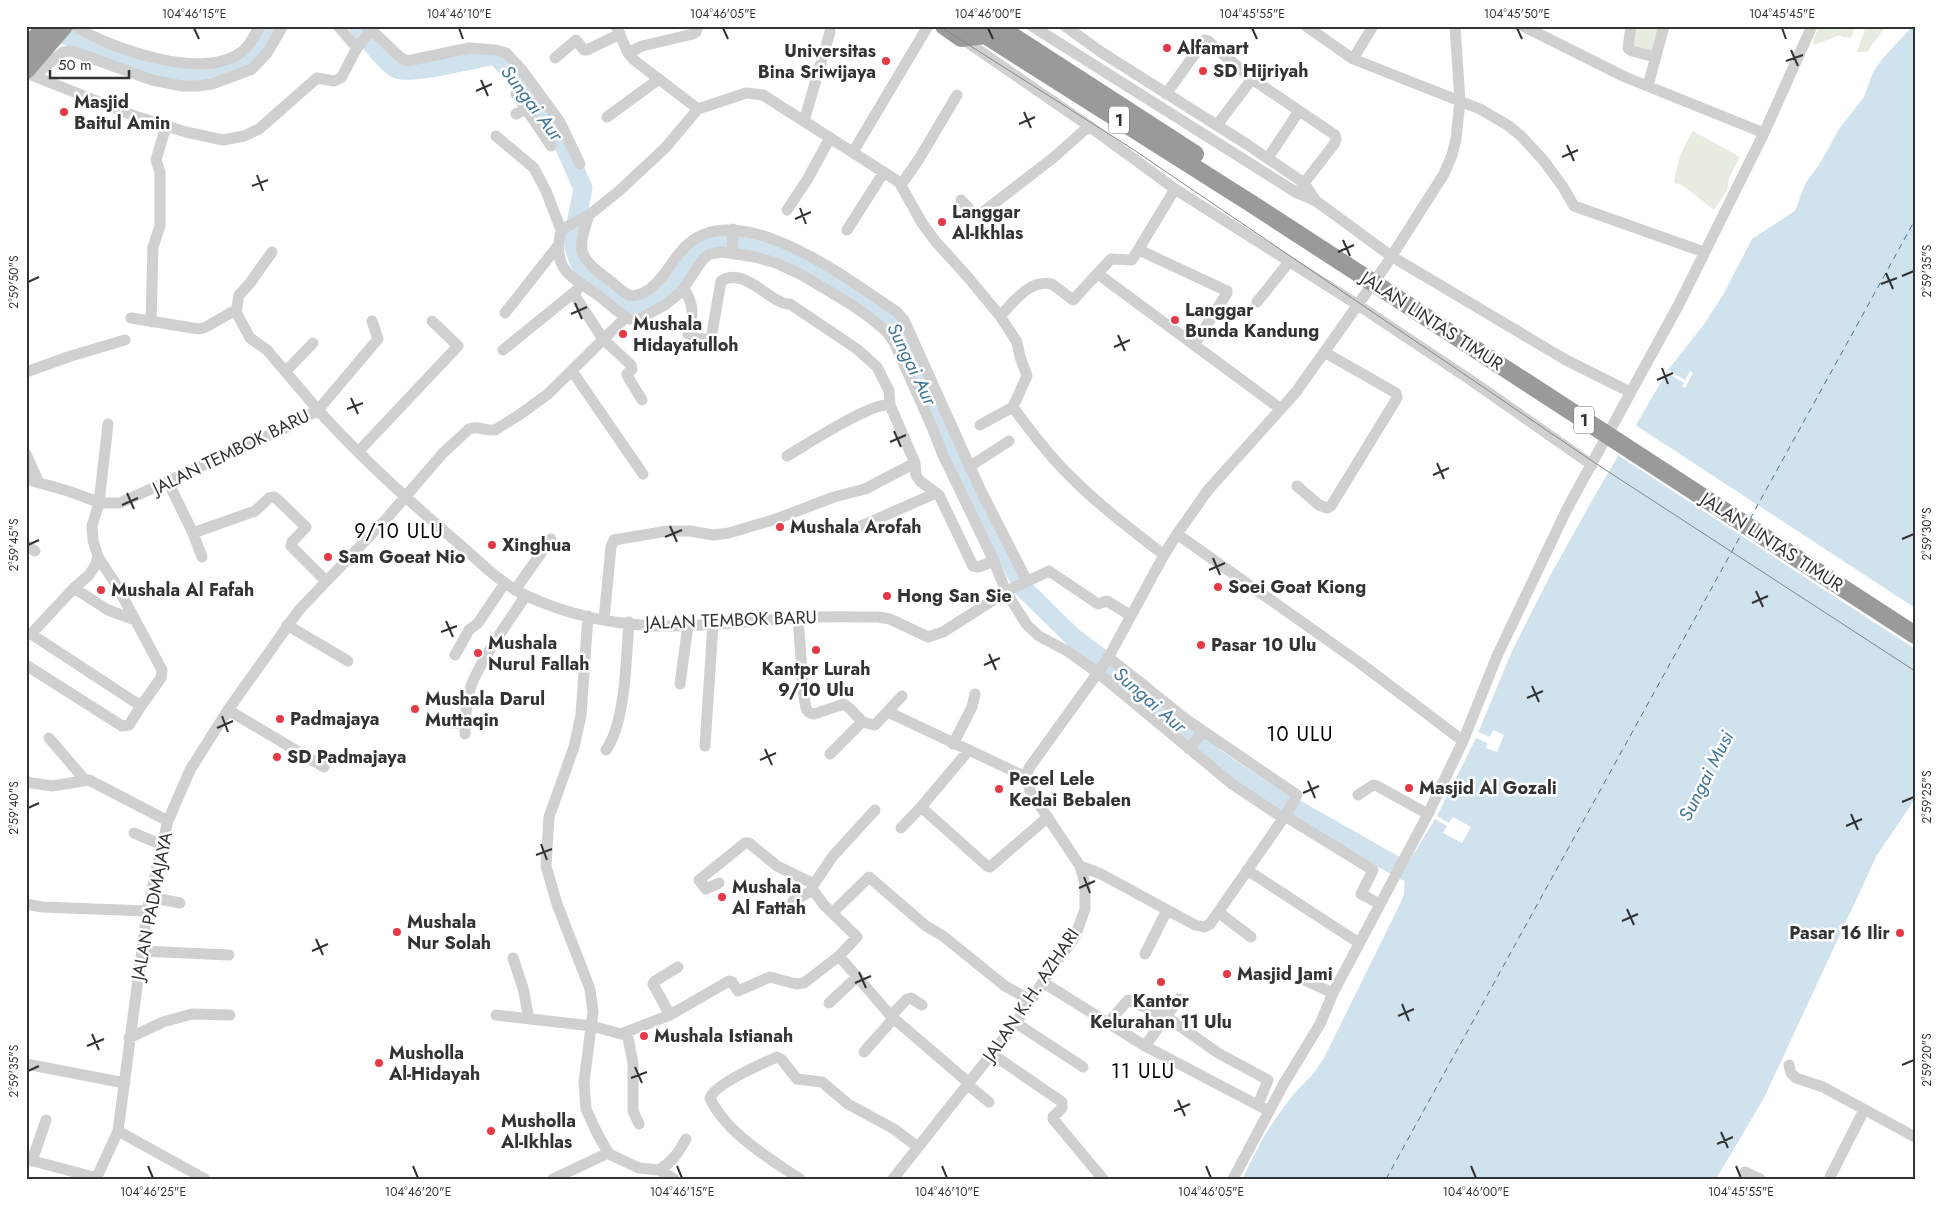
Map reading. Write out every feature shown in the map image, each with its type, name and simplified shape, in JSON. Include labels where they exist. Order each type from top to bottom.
[{"type":"highway","points":[[29,73],[34,47],[46,26]]},
{"type":"highway","points":[[34,47],[64,26]]},
{"type":"highway","name":"JALAN LINTAS TIMUR","points":[[944,26],[988,31],[1256,199],[1915,621]]},
{"type":"highway","name":"JALAN LINTAS TIMUR","points":[[1256,199],[1915,635]]},
{"type":"street","points":[[76,26],[95,38],[156,61],[184,64],[227,60],[242,52],[260,26]]},
{"type":"street","points":[[29,73],[63,52],[72,51],[152,79],[182,86],[212,84],[252,69],[267,53],[283,26]]},
{"type":"street","points":[[338,26],[358,47]]},
{"type":"street","points":[[628,53],[642,46],[693,34],[698,26]]},
{"type":"street","points":[[853,152],[928,26]]},
{"type":"street","points":[[1032,26],[1297,192],[1316,200],[1392,256],[1566,360],[1630,392]]},
{"type":"street","points":[[1055,40],[1064,26],[1101,52],[1268,158],[1304,183],[1316,200]]},
{"type":"street","points":[[1306,26],[1353,58],[1482,110],[1522,137],[1544,161],[1574,206],[1704,252]]},
{"type":"street","points":[[1353,58],[1373,26]]},
{"type":"street","points":[[888,712],[1026,777],[1029,768],[1039,753],[1107,658],[1177,534],[1208,490],[1296,392],[1392,256],[1444,174],[1456,139],[1460,101],[1455,26]]},
{"type":"street","points":[[1522,26],[1624,77],[1764,133]]},
{"type":"street","points":[[1631,26],[1628,48],[1632,51],[1655,57]]},
{"type":"street","points":[[1648,86],[1664,26]]},
{"type":"street","points":[[1233,1179],[1263,1108],[1320,1024],[1333,993],[1428,814],[1463,740],[1497,656],[1566,509],[1592,466],[1630,392],[1661,340],[1764,133],[1812,26]]},
{"type":"street","points":[[29,73],[135,116],[186,132],[223,140],[244,136],[259,129],[317,78],[337,80],[341,78],[370,29],[400,57],[407,61],[469,48],[496,50],[506,53],[522,70],[531,106],[551,146]]},
{"type":"street","points":[[555,58],[576,40],[586,50],[618,30],[628,53],[698,109]]},
{"type":"street","points":[[988,31],[1089,126],[1175,189],[1358,305],[1472,381],[1592,466]]},
{"type":"street","points":[[804,121],[830,32]]},
{"type":"street","points":[[1166,94],[1205,40],[1252,78],[1335,135],[1336,139],[1297,192]]},
{"type":"street","points":[[152,79],[156,61]]},
{"type":"street","points":[[1217,126],[1252,78]]},
{"type":"street","points":[[607,117],[659,79]]},
{"type":"street","points":[[505,313],[557,247],[564,228],[587,216],[619,191],[665,148],[698,109],[746,93],[755,93],[762,95],[804,121],[901,185],[922,223],[936,242],[1000,316],[1018,342],[1020,357],[1027,376],[1012,407],[980,426]]},
{"type":"street","points":[[516,94],[531,106],[560,122],[580,164]]},
{"type":"street","points":[[901,185],[919,159],[956,95]]},
{"type":"street","points":[[1268,158],[1299,111]]},
{"type":"street","points":[[150,322],[154,247],[160,226],[160,172],[156,160],[166,126]]},
{"type":"street","points":[[962,200],[975,215],[979,215],[1053,158],[1089,126]]},
{"type":"street","points":[[496,136],[534,168],[564,228]]},
{"type":"street","points":[[787,210],[807,180],[830,138]]},
{"type":"street","points":[[847,230],[884,172]]},
{"type":"street","points":[[1000,316],[1033,285],[1052,284],[1072,300],[1111,259],[1131,260],[1139,250],[1175,189]]},
{"type":"street","points":[[587,216],[581,241],[582,251],[587,262],[594,270],[631,296],[644,293],[656,284],[684,248],[699,236],[715,230],[765,236],[793,246],[818,260],[891,319],[894,342],[946,462],[1008,591],[1027,625],[1034,632],[1098,671],[1232,784],[1373,870],[1361,894],[1376,902]]},
{"type":"street","points":[[732,250],[733,232]]},
{"type":"street","points":[[557,247],[561,263],[603,339],[631,365],[632,369],[627,374],[642,400]]},
{"type":"street","points":[[577,290],[596,294],[626,317],[635,320],[648,316],[675,298],[703,259],[710,254],[732,250],[776,263],[802,275],[852,305],[891,319],[904,320],[969,467],[1026,581]]},
{"type":"street","points":[[1139,250],[1227,291],[1227,294],[1194,346]]},
{"type":"street","points":[[272,252],[239,295],[236,312],[250,338],[268,350],[318,410],[378,339],[372,321]]},
{"type":"street","points":[[1257,302],[1289,262]]},
{"type":"street","points":[[1098,274],[1281,409]]},
{"type":"street","points":[[684,288],[692,302],[693,312],[688,334],[698,339],[711,339],[721,281],[737,278],[749,281],[780,302],[790,304],[857,349],[878,367],[889,390],[890,405],[914,463],[916,476],[939,495],[973,566],[978,567],[994,561]]},
{"type":"street","points":[[503,350],[577,290]]},
{"type":"street","points":[[131,318],[199,329],[232,312],[236,312]]},
{"type":"street","name":"JALAN PADMAJAYA","points":[[96,1178],[118,1131],[147,911],[168,822],[190,770],[228,710],[287,625],[326,581],[406,498],[443,453],[469,429],[474,427],[488,431],[495,430],[534,405],[548,394],[626,317]]},
{"type":"street","points":[[358,452],[458,346],[432,321]]},
{"type":"street","points":[[26,372],[71,356],[126,340]]},
{"type":"street","points":[[286,371],[313,343]]},
{"type":"street","points":[[1297,486],[1319,505],[1328,508],[1331,506],[1397,398],[1396,393],[1324,352]]},
{"type":"street","points":[[572,371],[643,474]]},
{"type":"street","points":[[787,456],[855,417],[884,404],[890,405]]},
{"type":"street","points":[[1012,407],[1057,463],[1073,479],[1108,511],[1164,554]]},
{"type":"street","name":"JALAN TEMBOK BARU","points":[[26,479],[99,503],[109,505],[120,503],[294,424],[318,410],[406,498],[504,583],[520,593],[562,610],[604,619],[655,626],[688,625],[713,633],[798,621],[878,617],[890,620],[928,637],[936,636],[943,632],[1008,591]]},
{"type":"street","points":[[26,665],[122,726],[129,725],[162,673],[117,586],[98,557],[93,540],[92,526],[99,503],[108,424]]},
{"type":"street","points":[[969,467],[1009,441]]},
{"type":"street","points":[[26,454],[39,482]]},
{"type":"street","points":[[604,619],[611,547],[614,540],[668,531],[729,533],[865,489],[914,463]]},
{"type":"street","points":[[168,482],[193,533],[202,557]]},
{"type":"street","points":[[859,527],[936,493]]},
{"type":"street","points":[[193,533],[254,511],[269,498],[274,497],[306,527],[292,542],[292,546],[326,581]]},
{"type":"street","points":[[1177,534],[1360,663],[1463,740]]},
{"type":"street","points":[[436,722],[465,729],[472,682],[551,539]]},
{"type":"street","points":[[98,557],[89,575],[74,588],[31,634],[141,706]]},
{"type":"street","points":[[1008,591],[1049,571],[1098,604],[1107,601],[1130,615]]},
{"type":"street","points":[[455,655],[469,630],[478,623],[504,583]]},
{"type":"street","points":[[74,588],[108,610],[135,620]]},
{"type":"street","points":[[588,616],[582,715],[574,747],[549,817],[546,866],[556,904],[590,989],[593,1012],[584,1082],[586,1109],[608,1153],[639,1168],[659,1170],[674,1179]]},
{"type":"street","points":[[798,621],[807,711],[814,714],[844,704],[862,722],[875,725],[902,696]]},
{"type":"street","points":[[606,750],[617,725],[622,698],[630,622]]},
{"type":"street","points":[[287,625],[348,661]]},
{"type":"street","points":[[680,684],[688,625]]},
{"type":"street","points":[[705,746],[713,633]]},
{"type":"street","points":[[1080,866],[1102,874],[1195,925],[1204,926],[1210,924],[1297,796],[1296,793],[1202,733],[1107,658]]},
{"type":"street","points":[[953,744],[972,707],[975,694]]},
{"type":"street","points":[[228,710],[324,767]]},
{"type":"street","points":[[830,754],[862,722]]},
{"type":"street","points":[[1190,748],[1202,733]]},
{"type":"street","points":[[48,738],[85,780]]},
{"type":"street","points":[[901,828],[969,750]]},
{"type":"street","name":"JALAN K.H. AZHARI","points":[[898,1177],[929,1132],[1016,1023],[1030,1000],[1044,983],[1054,965],[1075,937],[1085,909],[1085,884],[1080,866],[1030,791],[1026,777]]},
{"type":"street","points":[[26,782],[52,786],[89,780],[168,822]]},
{"type":"street","points":[[1358,795],[1373,786],[1377,786],[1428,814]]},
{"type":"street","points":[[921,807],[987,866],[994,864],[1048,817]]},
{"type":"street","points":[[793,901],[814,887],[833,856],[875,810]]},
{"type":"street","points":[[134,833],[162,845]]},
{"type":"street","points":[[496,1015],[591,1027],[614,1034],[627,1033],[670,1015],[729,981],[738,990],[770,978],[800,984],[839,956],[857,937],[832,913],[814,887],[777,866],[747,842],[699,880],[706,890],[719,883]]},
{"type":"street","points":[[1247,870],[1356,941]]},
{"type":"street","points":[[832,913],[869,877],[926,926],[943,936],[1005,986],[1030,1000]]},
{"type":"street","points":[[150,897],[180,903]]},
{"type":"street","points":[[26,904],[42,907],[147,911]]},
{"type":"street","points":[[1145,954],[1167,910]]},
{"type":"street","points":[[1218,912],[1251,937]]},
{"type":"street","points":[[142,952],[229,954]]},
{"type":"street","points":[[839,956],[892,1017],[989,1102]]},
{"type":"street","points":[[513,958],[523,988],[529,1019]]},
{"type":"street","points":[[670,1015],[653,984],[678,967]]},
{"type":"street","points":[[829,1003],[857,977]]},
{"type":"street","points":[[1302,978],[1333,993]]},
{"type":"street","points":[[1044,983],[1145,1046],[1263,1108]]},
{"type":"street","points":[[864,1052],[907,999],[911,998],[922,1005]]},
{"type":"street","points":[[1108,1023],[1128,1000],[1268,1080],[1263,1108]]},
{"type":"street","points":[[1145,1046],[1179,1000]]},
{"type":"street","points":[[129,1038],[162,1022],[192,1014],[230,1014]]},
{"type":"street","points":[[1016,1023],[1083,1067]]},
{"type":"street","points":[[627,1033],[633,1063],[633,1111],[638,1124]]},
{"type":"street","points":[[992,1054],[1062,1102],[1062,1108],[1053,1119],[1103,1179]]},
{"type":"street","points":[[800,1179],[732,1129],[710,1098],[711,1094],[730,1081],[770,1060],[780,1058],[797,1079],[822,1082],[848,1104],[894,1129],[918,1147]]},
{"type":"street","points":[[26,1064],[125,1083]]},
{"type":"street","points":[[1789,1065],[1796,1078],[1823,1087],[1915,1137]]},
{"type":"street","points":[[1830,1177],[1864,1110]]},
{"type":"street","points":[[46,1120],[29,1160],[96,1178]]},
{"type":"street","points":[[118,1131],[205,1179]]},
{"type":"street","points":[[659,1170],[668,1165],[686,1139]]},
{"type":"street","points":[[553,1179],[608,1153]]},
{"type":"street","points":[[1744,1172],[1760,1179]]},
{"type":"shaded area","points":[[1636,26],[1659,26],[1652,51],[1631,45]]},
{"type":"shaded area","points":[[1820,26],[1855,26],[1851,38],[1840,35],[1814,45],[1813,39]]},
{"type":"shaded area","points":[[1866,26],[1886,26],[1867,52],[1857,52]]},
{"type":"shaded area","points":[[1693,131],[1740,157],[1729,178],[1727,191],[1714,210],[1682,185],[1674,183],[1680,156]]},
{"type":"water","name":"Sungai Musi","points":[[1911,26],[1915,26],[1915,799],[1877,855],[1764,1098],[1716,1179],[1242,1179],[1263,1138],[1276,1118],[1324,1058],[1400,904],[1404,894],[1405,871],[1408,863],[1437,816],[1476,738],[1512,651],[1550,576],[1590,504],[1668,370],[1705,323],[1724,293],[1752,239],[1795,211],[1805,184],[1819,165],[1839,129],[1864,97],[1873,72]]},
{"type":"pier","points":[[1668,370],[1685,380],[1690,371],[1693,373],[1685,388],[1682,386],[1684,383],[1667,373]]},
{"type":"pier","points":[[1634,424],[1915,608],[1915,649],[1616,454]]},
{"type":"pier","points":[[1493,730],[1504,735],[1497,752],[1486,748],[1487,743],[1476,738],[1478,732],[1490,737]]},
{"type":"pier","points":[[1437,816],[1449,823],[1453,817],[1471,827],[1462,843],[1443,833],[1447,826],[1435,819]]},
{"type":"waterway","name":"Sungai Aur","points":[[44,27],[125,58],[165,69],[196,73],[221,69],[256,55],[274,26]]},
{"type":"waterway","name":"Sungai Aur","points":[[358,26],[382,56],[397,69],[416,70],[496,55],[534,100],[561,139],[583,188],[575,229],[574,247],[579,262],[589,274],[633,304],[652,302],[672,285],[683,268],[704,247],[722,240],[775,248],[875,305],[895,321],[930,401],[1024,589],[1074,638],[1140,687],[1215,758],[1266,792],[1405,871]]},
{"type":"ferry route","points":[[1750,519],[1915,220]]},
{"type":"ferry route","points":[[1386,1179],[1742,533]]},
{"type":"tram line","points":[[939,26],[1131,148],[1595,463],[1915,671]]},
{"type":"place","name":"Alfamart","points":[[1167,48]]},
{"type":"place","name":"Universitas Bina Sriwijaya","points":[[886,61]]},
{"type":"place","name":"SD Hijriyah","points":[[1203,71]]},
{"type":"place","name":"Masjid Baitul Amin","points":[[64,112]]},
{"type":"place","name":"Langgar Al-Ikhlas","points":[[942,222]]},
{"type":"place","name":"Langgar Bunda Kandung","points":[[1175,320]]},
{"type":"place","name":"Mushala Hidayatulloh","points":[[623,334]]},
{"type":"place","name":"Mushala Arofah","points":[[780,527]]},
{"type":"place","name":"Xinghua","points":[[492,545]]},
{"type":"place","name":"Sam Goeat Nio","points":[[328,557]]},
{"type":"place","name":"Soei Goat Kiong","points":[[1218,587]]},
{"type":"place","name":"Mushala Al Fafah","points":[[101,590]]},
{"type":"place","name":"Hong San Sie","points":[[887,596]]},
{"type":"place","name":"Pasar 10 Ulu","points":[[1201,645]]},
{"type":"place","name":"Kantpr Lurah 9/10 Ulu","points":[[816,650]]},
{"type":"place","name":"Mushala Nurul Fallah","points":[[478,653]]},
{"type":"place","name":"Mushala Darul Muttaqin","points":[[415,709]]},
{"type":"place","name":"Padmajaya","points":[[280,719]]},
{"type":"place","name":"SD Padmajaya","points":[[277,757]]},
{"type":"place","name":"Masjid Al Gozali","points":[[1409,788]]},
{"type":"place","name":"Pecel Lele Kedai Bebalen","points":[[999,789]]},
{"type":"place","name":"Mushala Al Fattah","points":[[722,897]]},
{"type":"place","name":"Mushala Nur Solah","points":[[397,932]]},
{"type":"place","name":"Pasar 16 Ilir","points":[[1900,933]]},
{"type":"place","name":"Masjid Jami","points":[[1227,974]]},
{"type":"place","name":"Kantor Kelurahan 11 Ulu","points":[[1161,982]]},
{"type":"place","name":"Mushala Istianah","points":[[644,1036]]},
{"type":"place","name":"Musholla Al-Hidayah","points":[[379,1063]]},
{"type":"place","name":"Musholla Al-Ikhlas","points":[[491,1131]]},
{"type":"district","name":"9/10 ULU","points":[[399,531]]},
{"type":"district","name":"10 ULU","points":[[1300,734]]},
{"type":"district","name":"11 ULU","points":[[1143,1071]]}]
